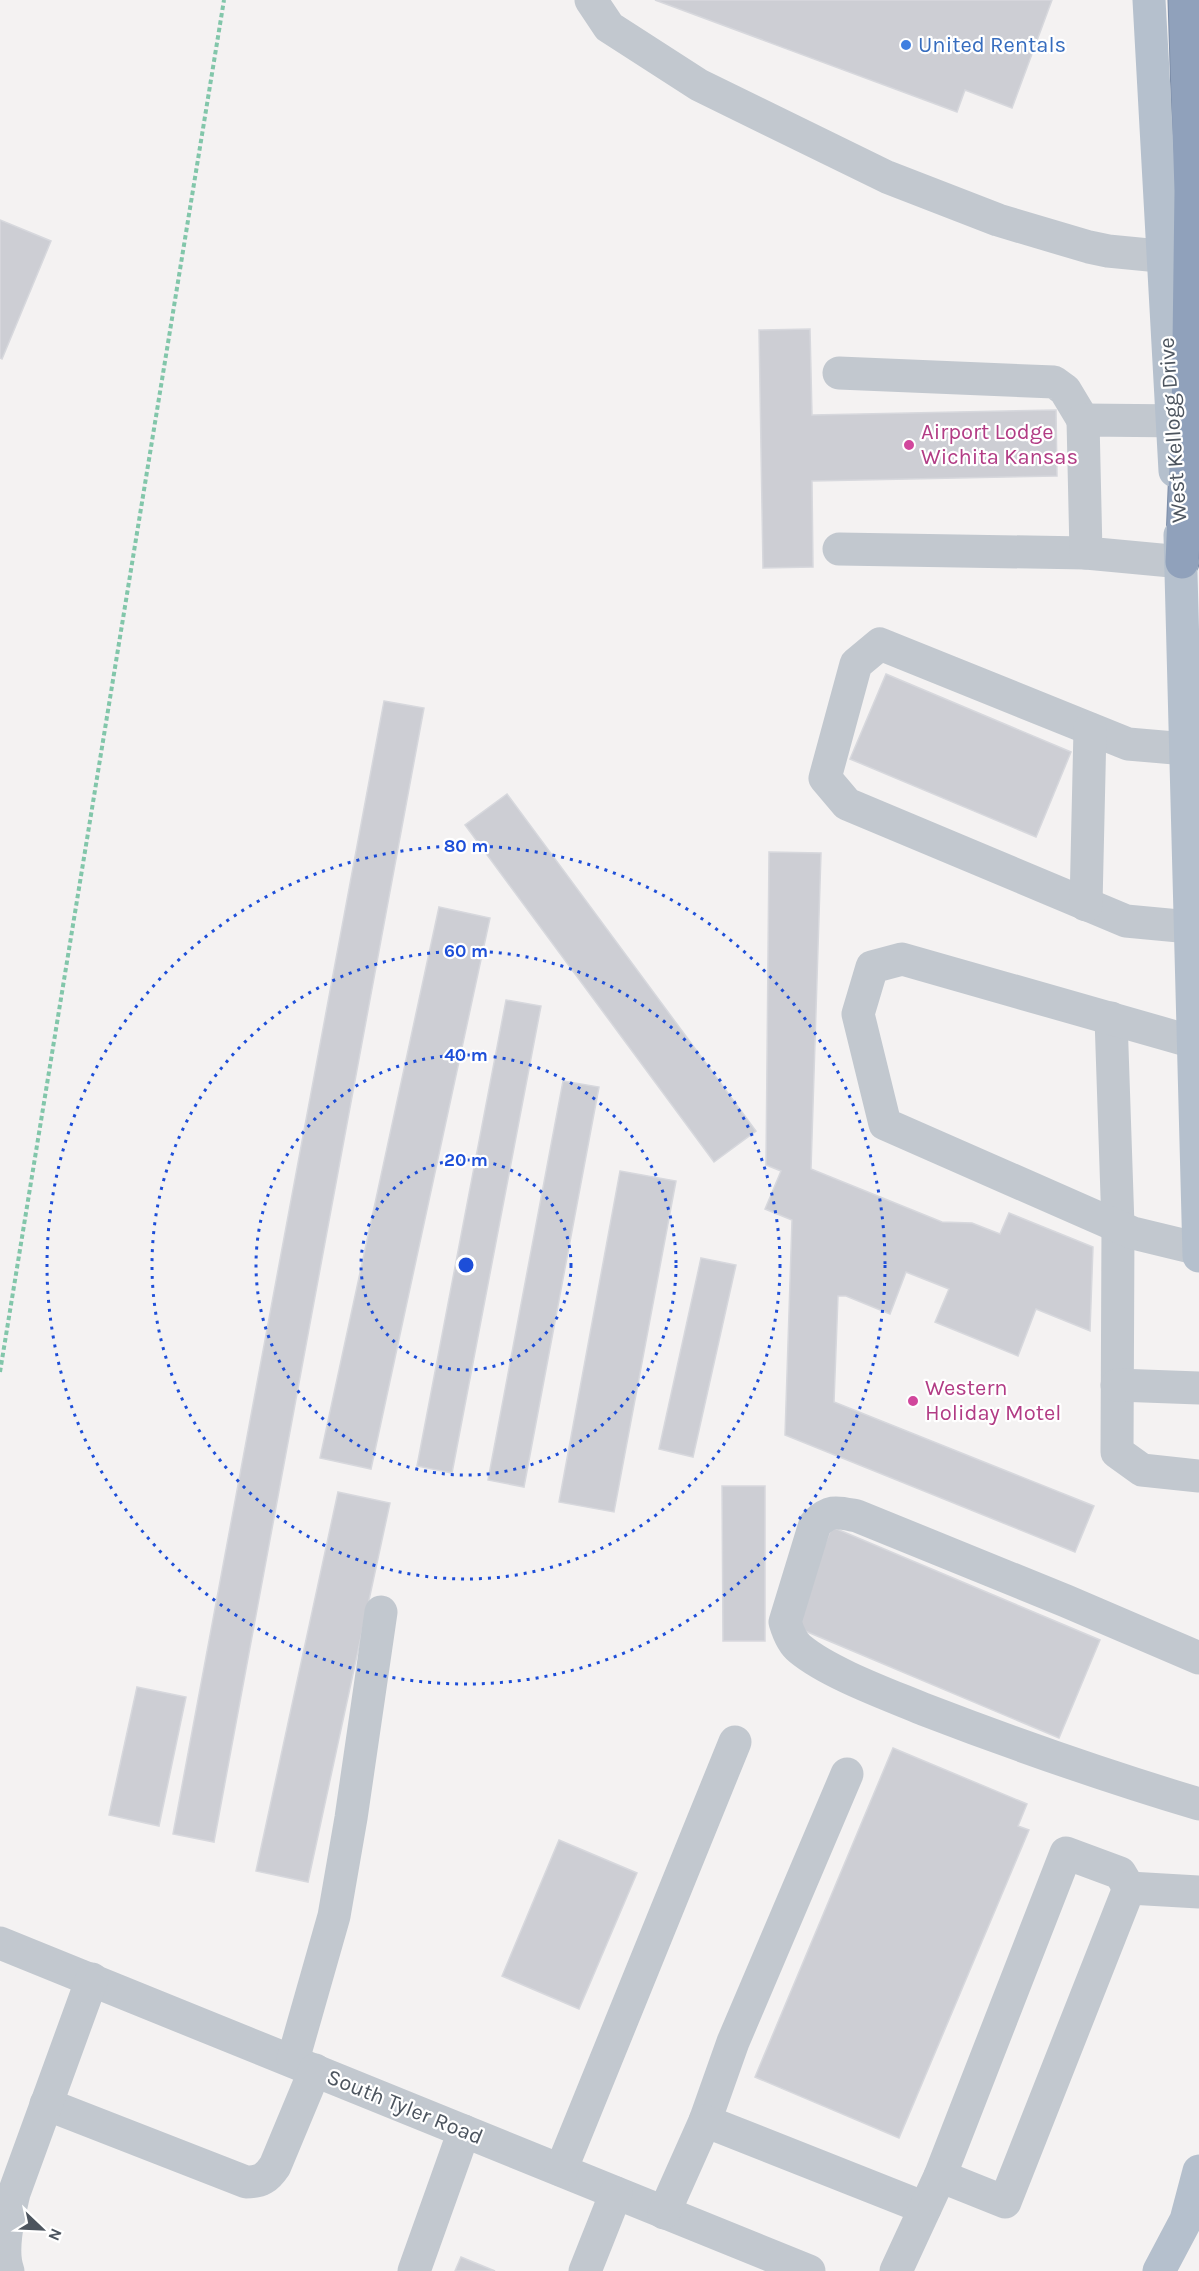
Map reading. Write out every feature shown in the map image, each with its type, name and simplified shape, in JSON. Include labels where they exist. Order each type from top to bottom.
[{"type":"highway","points":[[1182,562],[1177,258],[1191,191],[1185,0]]},
{"type":"main road","points":[[1149,0],[1177,258]]},
{"type":"main road","points":[[1182,562],[1199,1256]]},
{"type":"main road","points":[[1159,2271],[1186,2220],[1199,2171]]},
{"type":"street","points":[[591,0],[609,27],[699,85],[887,177],[998,220],[1089,247],[1177,258]]},
{"type":"street","points":[[839,373],[1054,382],[1065,390],[1083,420],[1086,552]]},
{"type":"street","points":[[1083,420],[1179,421]]},
{"type":"street","points":[[839,549],[1086,552],[1182,562]]},
{"type":"street","points":[[1186,749],[1128,744],[880,644],[856,664],[825,777],[847,804],[1086,905],[1126,921],[1190,927]]},
{"type":"street","points":[[1086,905],[1090,729]]},
{"type":"street","points":[[1193,1042],[902,959],[872,967],[858,1014],[885,1124],[1133,1233],[1199,1249]]},
{"type":"street","points":[[1111,1018],[1118,1226],[1117,1452],[1142,1470],[1199,1476]]},
{"type":"street","points":[[1116,1385],[1199,1388]]},
{"type":"street","points":[[1199,1658],[857,1516],[835,1512],[824,1515],[815,1524],[785,1622],[788,1633],[798,1648],[824,1665],[891,1696],[1007,1742],[1199,1804]]},
{"type":"street","points":[[46,2104],[246,2182],[259,2182],[268,2176],[275,2166],[304,2065],[334,1916],[351,1818],[381,1612]]},
{"type":"street","points":[[561,2170],[735,1742]]},
{"type":"street","points":[[664,2213],[705,2121],[733,2042],[847,1774]]},
{"type":"street","points":[[896,2271],[940,2176],[1066,1853],[1120,1873],[1129,1888]]},
{"type":"street","points":[[1129,1888],[1199,1892]]},
{"type":"street","points":[[940,2176],[1005,2202],[1129,1888]]},
{"type":"street","name":"South Tyler Road","points":[[0,1943],[809,2271]]},
{"type":"street","points":[[8,2271],[5,2263],[8,2223],[14,2193],[92,1979]]},
{"type":"street","points":[[705,2121],[925,2208]]},
{"type":"street","points":[[414,2271],[464,2131]]},
{"type":"street","points":[[585,2271],[615,2193]]},
{"type":"path","points":[[0,1372],[224,0]]},
{"type":"building","name":"United Rentals","points":[[655,0],[1052,0],[1012,108],[965,90],[957,112]]},
{"type":"building","points":[[0,220],[51,241],[2,359],[0,358]]},
{"type":"building","name":"Airport Lodge Wichita Kansas","points":[[810,329],[812,415],[1056,410],[1057,476],[812,481],[813,567],[763,568],[759,330]]},
{"type":"building","points":[[886,674],[1071,752],[1036,837],[850,759]]},
{"type":"building","points":[[384,701],[424,708],[214,1842],[173,1834]]},
{"type":"building","points":[[507,794],[756,1131],[714,1162],[465,825]]},
{"type":"building","points":[[769,852],[821,853],[811,1169],[942,1222],[972,1223],[1000,1234],[1009,1213],[1093,1247],[1090,1331],[1036,1309],[1018,1356],[935,1322],[949,1289],[906,1272],[890,1314],[846,1296],[838,1296],[834,1402],[1094,1506],[1075,1552],[785,1435],[792,1220],[765,1209],[781,1171],[766,1165]]},
{"type":"building","points":[[439,907],[490,918],[371,1469],[320,1458]]},
{"type":"building","points":[[506,1000],[541,1006],[452,1473],[417,1466]]},
{"type":"building","points":[[563,1081],[599,1087],[524,1487],[488,1480]]},
{"type":"building","points":[[620,1171],[676,1181],[614,1512],[559,1502]]},
{"type":"building","points":[[701,1258],[736,1265],[693,1457],[659,1449]]},
{"type":"building","points":[[722,1486],[765,1486],[765,1641],[723,1641]]},
{"type":"building","points":[[338,1492],[390,1503],[308,1882],[256,1871]]},
{"type":"building","points":[[832,1527],[1100,1640],[1059,1738],[791,1625]]},
{"type":"building","points":[[137,1687],[186,1697],[159,1826],[109,1815]]},
{"type":"building","points":[[893,1748],[1027,1804],[1018,1826],[1029,1830],[899,2138],[755,2077]]},
{"type":"building","points":[[559,1840],[637,1873],[579,2009],[502,1976]]},
{"type":"building","points":[[461,2257],[495,2271],[455,2271]]},
{"type":"place","name":"United Rentals","points":[[906,45]]},
{"type":"place","name":"Airport Lodge Wichita Kansas","points":[[909,445]]},
{"type":"place","name":"Western Holiday Motel","points":[[913,1401]]}]
